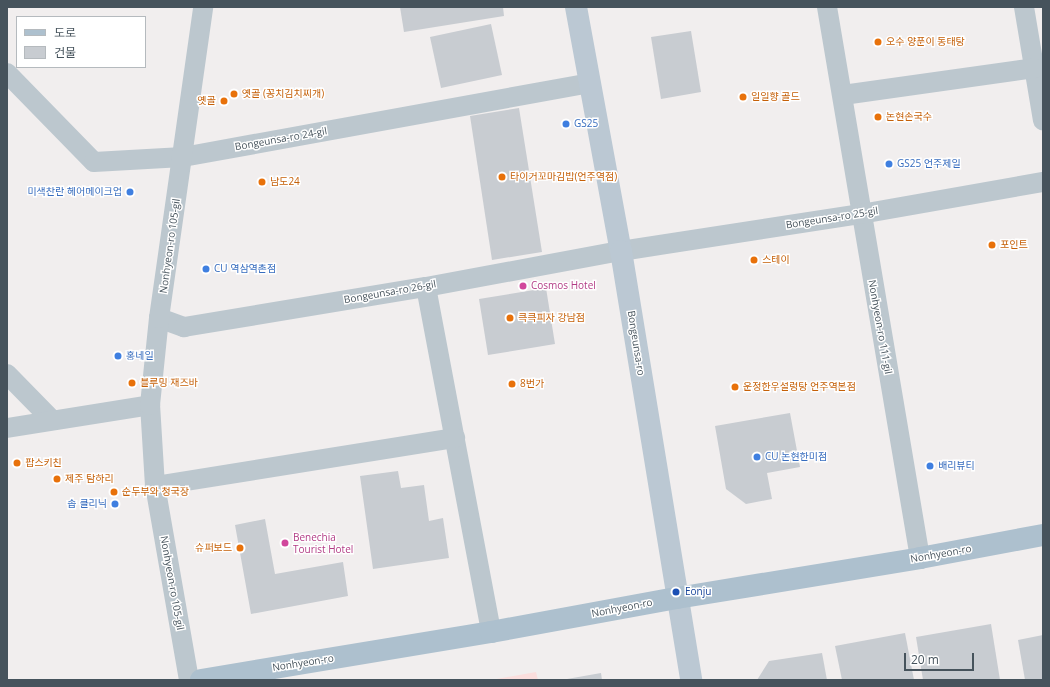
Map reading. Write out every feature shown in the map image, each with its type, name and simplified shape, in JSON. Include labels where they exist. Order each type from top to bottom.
[{"type":"main road","name":"Bongeunsa-ro","points":[[576,7],[621,251],[690,680]]},
{"type":"main road","name":"Nonhyeon-ro","points":[[201,680],[491,632],[677,598],[920,558],[1043,535]]},
{"type":"street","name":"Nonhyeon-ro 105-gil","points":[[189,680],[155,486],[150,405],[159,318],[183,157],[203,7]]},
{"type":"street","name":"Nonhyeon-ro 111-gil","points":[[827,7],[920,558]]},
{"type":"street","points":[[1024,7],[1043,120]]},
{"type":"street","points":[[843,95],[1034,68]]},
{"type":"street","name":"Bongeunsa-ro 24-gil","points":[[7,73],[94,162],[183,157],[590,83]]},
{"type":"street","name":"Bongeunsa-ro 25-gil","points":[[621,251],[861,214],[1043,182]]},
{"type":"street","name":"Bongeunsa-ro 26-gil","points":[[159,318],[184,327],[426,287],[621,251]]},
{"type":"street","points":[[426,287],[491,632]]},
{"type":"street","points":[[7,374],[52,420]]},
{"type":"street","points":[[7,428],[150,405]]},
{"type":"street","points":[[155,486],[455,438]]},
{"type":"shaded area","points":[[536,672],[538,680],[491,680]]},
{"type":"building","points":[[400,7],[503,7],[504,16],[404,32]]},
{"type":"building","points":[[491,24],[502,75],[441,88],[430,37]]},
{"type":"building","points":[[691,31],[701,92],[661,99],[651,37]]},
{"type":"building","points":[[519,108],[542,252],[492,260],[470,116]]},
{"type":"building","points":[[546,288],[555,344],[488,355],[479,299]]},
{"type":"building","points":[[790,413],[800,467],[767,473],[772,499],[746,504],[726,489],[715,426]]},
{"type":"building","points":[[398,471],[401,488],[424,485],[429,521],[443,518],[449,558],[373,569],[360,476]]},
{"type":"building","points":[[265,519],[275,574],[343,562],[348,596],[251,614],[235,525]]},
{"type":"building","points":[[991,624],[1000,680],[923,680],[916,637]]},
{"type":"building","points":[[905,633],[914,680],[842,680],[835,646]]},
{"type":"building","points":[[1043,635],[1043,680],[1025,680],[1018,640]]},
{"type":"building","points":[[822,653],[827,680],[757,680],[769,661]]},
{"type":"building","points":[[601,673],[602,680],[567,680],[567,679]]},
{"type":"place","name":"오수 양푼이 동태탕","points":[[878,42]]},
{"type":"place","name":"옛골 (꽁치김치찌개)","points":[[234,94]]},
{"type":"place","name":"일일향 골드","points":[[743,97]]},
{"type":"place","name":"옛골","points":[[224,101]]},
{"type":"place","name":"논현손국수","points":[[878,117]]},
{"type":"place","name":"GS25","points":[[566,124]]},
{"type":"place","name":"GS25 언주제일","points":[[889,164]]},
{"type":"place","name":"타이거꼬마김밥(언주역점)","points":[[502,177]]},
{"type":"place","name":"남도24","points":[[262,182]]},
{"type":"place","name":"미색찬란 헤어메이크업","points":[[130,192]]},
{"type":"place","name":"포인트","points":[[992,245]]},
{"type":"place","name":"스테이","points":[[754,260]]},
{"type":"place","name":"CU 역삼역촌점","points":[[206,269]]},
{"type":"place","name":"Cosmos Hotel","points":[[523,286]]},
{"type":"place","name":"큭큭피자 강남점","points":[[510,318]]},
{"type":"place","name":"홍네일","points":[[118,356]]},
{"type":"place","name":"블루밍 재즈바","points":[[132,383]]},
{"type":"place","name":"8번가","points":[[512,384]]},
{"type":"place","name":"운정한우설렁탕 언주역본점","points":[[735,387]]},
{"type":"place","name":"CU 논현한미점","points":[[757,457]]},
{"type":"place","name":"팝스키친","points":[[17,463]]},
{"type":"place","name":"배리뷰티","points":[[930,466]]},
{"type":"place","name":"제주 탐하리","points":[[57,479]]},
{"type":"place","name":"순두부와 청국장","points":[[114,492]]},
{"type":"place","name":"솝 클리닉","points":[[115,504]]},
{"type":"place","name":"Benechia Tourist Hotel","points":[[285,543]]},
{"type":"place","name":"슈퍼보드","points":[[240,548]]},
{"type":"place","name":"Eonju","points":[[676,592]]}]
